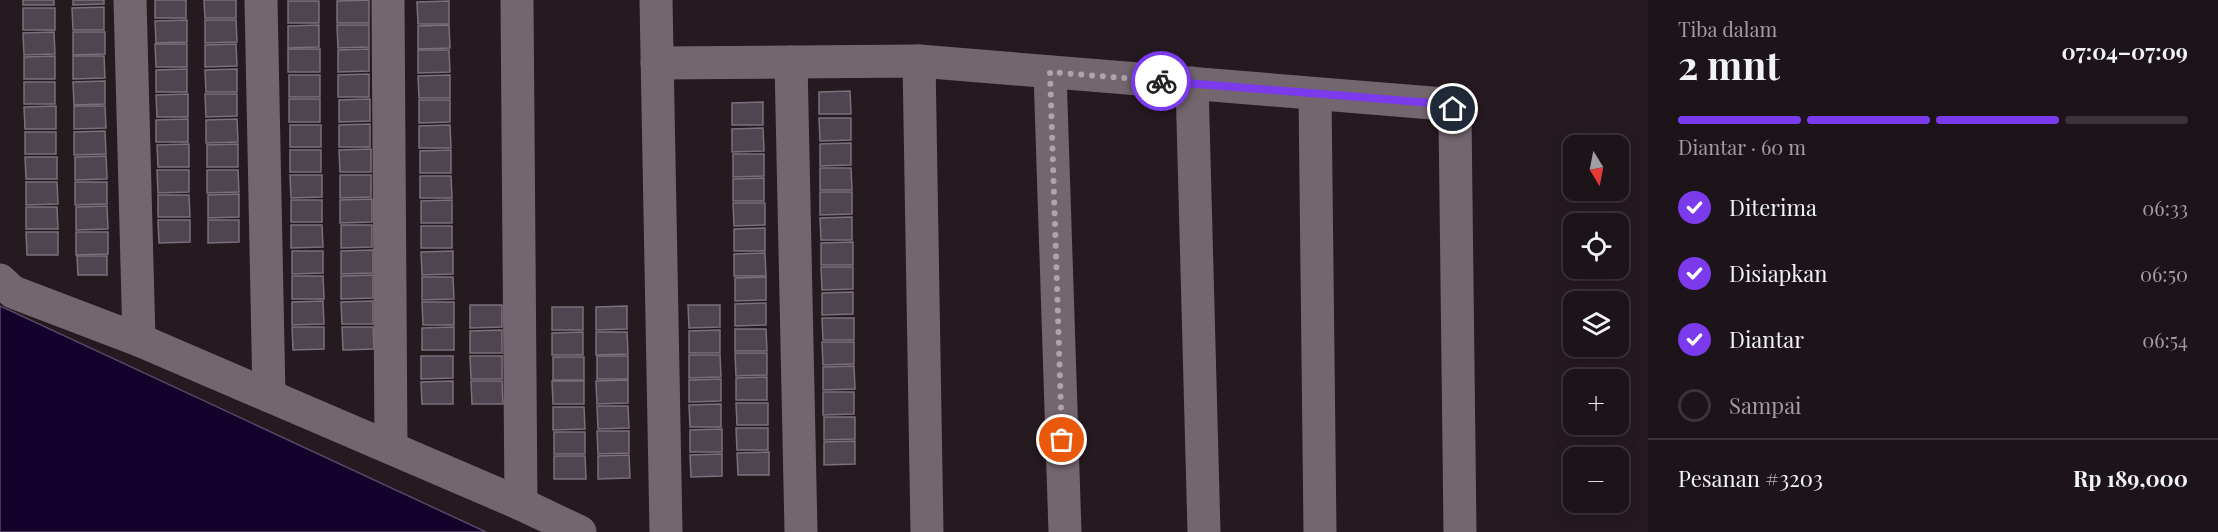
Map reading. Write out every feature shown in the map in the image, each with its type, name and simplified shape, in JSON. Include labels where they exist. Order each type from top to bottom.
[{"type":"street","points":[[130,0],[139,339]]},
{"type":"street","points":[[261,0],[269,396]]},
{"type":"street","points":[[388,0],[391,448]]},
{"type":"street","points":[[517,0],[521,504]]},
{"type":"street","points":[[656,0],[666,532]]},
{"type":"street","points":[[657,63],[919,61],[1444,104],[1453,109],[1455,115],[1460,532]]},
{"type":"street","points":[[919,61],[927,532]]},
{"type":"street","points":[[791,62],[801,532]]},
{"type":"street","points":[[1050,72],[1065,532]]},
{"type":"street","points":[[1192,84],[1204,532]]},
{"type":"street","points":[[1315,94],[1320,532]]},
{"type":"street","points":[[0,280],[13,292],[139,339],[521,504],[580,532]]},
{"type":"shaded area","points":[[0,306],[486,532],[0,532]]},
{"type":"building","points":[[23,0],[54,0],[54,5],[23,5]]},
{"type":"building","points":[[73,0],[104,0],[104,4],[73,5]]},
{"type":"building","points":[[155,0],[186,0],[186,18],[155,18]]},
{"type":"building","points":[[204,0],[236,0],[236,18],[205,18]]},
{"type":"building","points":[[369,0],[369,23],[337,23],[337,1]]},
{"type":"building","points":[[288,1],[319,1],[319,23],[288,23]]},
{"type":"building","points":[[449,1],[449,24],[418,24],[417,2]]},
{"type":"building","points":[[104,7],[104,30],[73,30],[72,8]]},
{"type":"building","points":[[23,8],[55,8],[55,30],[23,30]]},
{"type":"building","points":[[187,20],[187,42],[156,43],[155,21]]},
{"type":"building","points":[[205,20],[236,20],[237,42],[205,43]]},
{"type":"building","points":[[319,25],[319,47],[288,48],[288,26]]},
{"type":"building","points":[[337,25],[369,25],[369,47],[338,48]]},
{"type":"building","points":[[449,25],[450,48],[418,49],[418,26]]},
{"type":"building","points":[[54,32],[55,54],[24,55],[23,33]]},
{"type":"building","points":[[73,32],[105,32],[105,54],[73,55]]},
{"type":"building","points":[[155,44],[187,44],[187,67],[156,67]]},
{"type":"building","points":[[236,44],[237,66],[205,67],[205,45]]},
{"type":"building","points":[[288,49],[320,49],[320,72],[288,72]]},
{"type":"building","points":[[369,49],[369,71],[338,72],[338,50]]},
{"type":"building","points":[[418,50],[449,50],[450,72],[418,73]]},
{"type":"building","points":[[55,56],[55,79],[24,79],[24,57]]},
{"type":"building","points":[[73,56],[104,56],[105,78],[73,79]]},
{"type":"building","points":[[187,69],[187,92],[156,92],[156,70]]},
{"type":"building","points":[[237,69],[237,92],[206,92],[205,70]]},
{"type":"building","points":[[369,74],[369,97],[338,97],[338,75]]},
{"type":"building","points":[[289,75],[320,75],[320,97],[289,97]]},
{"type":"building","points":[[450,75],[450,98],[419,98],[418,76]]},
{"type":"building","points":[[105,81],[105,104],[74,105],[73,82]]},
{"type":"building","points":[[24,82],[55,82],[55,104],[24,104]]},
{"type":"building","points":[[850,91],[851,114],[819,114],[819,92]]},
{"type":"building","points":[[188,94],[188,117],[157,117],[156,95]]},
{"type":"building","points":[[205,94],[237,94],[237,116],[206,117]]},
{"type":"building","points":[[289,99],[320,99],[320,122],[289,122]]},
{"type":"building","points":[[370,99],[370,121],[339,122],[339,100]]},
{"type":"building","points":[[419,100],[450,100],[450,122],[419,123]]},
{"type":"building","points":[[763,102],[763,125],[732,125],[732,103]]},
{"type":"building","points":[[56,106],[56,129],[25,129],[24,107]]},
{"type":"building","points":[[74,106],[105,106],[106,128],[74,129]]},
{"type":"building","points":[[819,118],[851,118],[851,140],[820,141]]},
{"type":"building","points":[[188,119],[188,142],[156,142],[156,120]]},
{"type":"building","points":[[237,119],[238,142],[206,143],[206,120]]},
{"type":"building","points":[[370,124],[370,147],[339,147],[339,125]]},
{"type":"building","points":[[290,125],[321,125],[321,147],[290,147]]},
{"type":"building","points":[[450,125],[451,148],[419,148],[419,126]]},
{"type":"building","points":[[763,128],[764,151],[732,152],[732,129]]},
{"type":"building","points":[[105,131],[106,154],[74,155],[74,132]]},
{"type":"building","points":[[25,132],[56,132],[56,154],[25,154]]},
{"type":"building","points":[[851,143],[851,165],[820,166],[820,144]]},
{"type":"building","points":[[189,144],[189,167],[158,167],[157,145]]},
{"type":"building","points":[[238,144],[238,167],[207,167],[207,145]]},
{"type":"building","points":[[371,149],[371,172],[340,172],[339,150]]},
{"type":"building","points":[[290,150],[321,150],[321,172],[290,172]]},
{"type":"building","points":[[451,150],[451,173],[420,173],[420,151]]},
{"type":"building","points":[[733,154],[764,154],[764,176],[733,177]]},
{"type":"building","points":[[106,156],[107,179],[75,180],[75,157]]},
{"type":"building","points":[[25,157],[57,157],[57,179],[26,179]]},
{"type":"building","points":[[820,168],[851,168],[852,190],[820,190]]},
{"type":"building","points":[[157,170],[189,170],[189,192],[158,193]]},
{"type":"building","points":[[207,170],[238,170],[239,192],[207,193]]},
{"type":"building","points":[[290,175],[322,175],[322,197],[291,198]]},
{"type":"building","points":[[340,175],[371,175],[371,197],[340,198]]},
{"type":"building","points":[[420,176],[451,176],[452,198],[420,198]]},
{"type":"building","points":[[764,178],[764,201],[733,201],[733,179]]},
{"type":"building","points":[[26,182],[57,182],[58,204],[26,205]]},
{"type":"building","points":[[75,182],[107,182],[107,204],[75,205]]},
{"type":"building","points":[[820,192],[852,192],[852,214],[820,215]]},
{"type":"building","points":[[239,194],[239,217],[208,218],[208,195]]},
{"type":"building","points":[[158,195],[189,195],[190,217],[158,217]]},
{"type":"building","points":[[372,199],[372,222],[340,223],[340,200]]},
{"type":"building","points":[[291,200],[322,200],[322,222],[291,222]]},
{"type":"building","points":[[452,200],[452,223],[421,223],[421,201]]},
{"type":"building","points":[[733,203],[765,203],[765,225],[734,226]]},
{"type":"building","points":[[107,206],[108,229],[76,230],[76,207]]},
{"type":"building","points":[[26,207],[57,207],[58,229],[26,229]]},
{"type":"building","points":[[852,217],[852,240],[821,240],[820,218]]},
{"type":"building","points":[[158,220],[190,220],[190,242],[159,243]]},
{"type":"building","points":[[208,220],[239,220],[239,242],[208,243]]},
{"type":"building","points":[[291,225],[322,225],[323,247],[291,248]]},
{"type":"building","points":[[341,225],[372,225],[372,247],[341,248]]},
{"type":"building","points":[[421,226],[452,226],[452,248],[421,248]]},
{"type":"building","points":[[765,228],[765,251],[734,251],[734,229]]},
{"type":"building","points":[[26,232],[58,232],[58,255],[27,255]]},
{"type":"building","points":[[76,232],[108,232],[108,254],[76,255]]},
{"type":"building","points":[[853,242],[853,265],[821,265],[821,243]]},
{"type":"building","points":[[373,250],[373,273],[341,274],[341,251]]},
{"type":"building","points":[[292,251],[323,251],[323,273],[292,274]]},
{"type":"building","points":[[453,251],[453,274],[422,275],[421,252]]},
{"type":"building","points":[[765,253],[766,276],[734,276],[734,254]]},
{"type":"building","points":[[77,256],[107,256],[107,275],[78,275]]},
{"type":"building","points":[[821,267],[853,267],[853,289],[822,290]]},
{"type":"building","points":[[373,275],[373,298],[341,299],[341,276]]},
{"type":"building","points":[[292,276],[323,276],[324,299],[292,299]]},
{"type":"building","points":[[422,277],[453,277],[454,299],[422,300]]},
{"type":"building","points":[[766,277],[766,300],[735,301],[735,278]]},
{"type":"building","points":[[853,292],[853,314],[822,315],[822,293]]},
{"type":"building","points":[[323,301],[324,324],[292,325],[292,302]]},
{"type":"building","points":[[373,301],[373,324],[342,324],[341,302]]},
{"type":"building","points":[[422,302],[454,302],[454,325],[423,325]]},
{"type":"building","points":[[766,303],[766,325],[735,326],[735,304]]},
{"type":"building","points":[[470,305],[502,305],[502,327],[470,328]]},
{"type":"building","points":[[688,305],[720,305],[720,327],[689,328]]},
{"type":"building","points":[[627,306],[627,329],[596,330],[596,307]]},
{"type":"building","points":[[552,307],[583,307],[583,330],[552,330]]},
{"type":"building","points":[[822,318],[854,318],[854,340],[823,340]]},
{"type":"building","points":[[292,327],[324,327],[324,349],[293,350]]},
{"type":"building","points":[[342,327],[373,327],[374,349],[343,350]]},
{"type":"building","points":[[454,327],[454,350],[422,350],[422,328]]},
{"type":"building","points":[[735,329],[766,329],[767,351],[735,351]]},
{"type":"building","points":[[502,330],[502,353],[470,353],[470,331]]},
{"type":"building","points":[[720,330],[720,353],[689,353],[689,331]]},
{"type":"building","points":[[583,332],[583,355],[552,355],[552,333]]},
{"type":"building","points":[[596,332],[627,332],[628,354],[596,355]]},
{"type":"building","points":[[822,342],[854,342],[854,364],[823,365]]},
{"type":"building","points":[[735,353],[767,353],[767,375],[736,376]]},
{"type":"building","points":[[689,355],[720,355],[721,377],[689,378]]},
{"type":"building","points":[[421,356],[453,356],[453,378],[421,379]]},
{"type":"building","points":[[470,356],[502,356],[502,379],[471,379]]},
{"type":"building","points":[[597,356],[628,356],[628,379],[597,379]]},
{"type":"building","points":[[553,357],[584,357],[584,380],[553,380]]},
{"type":"building","points":[[854,366],[855,389],[823,390],[823,367]]},
{"type":"building","points":[[767,377],[767,400],[736,400],[736,378]]},
{"type":"building","points":[[721,379],[721,401],[689,402],[689,380]]},
{"type":"building","points":[[628,380],[628,403],[597,404],[596,381]]},
{"type":"building","points":[[453,381],[453,404],[422,404],[421,382]]},
{"type":"building","points":[[471,381],[502,381],[503,404],[472,404]]},
{"type":"building","points":[[552,381],[584,381],[584,404],[553,404]]},
{"type":"building","points":[[823,392],[854,392],[854,414],[823,415]]},
{"type":"building","points":[[736,403],[768,403],[768,425],[737,425]]},
{"type":"building","points":[[721,404],[721,427],[690,427],[689,405]]},
{"type":"building","points":[[597,406],[628,406],[629,428],[598,429]]},
{"type":"building","points":[[553,407],[584,407],[585,429],[553,430]]},
{"type":"building","points":[[824,417],[855,417],[855,439],[824,440]]},
{"type":"building","points":[[736,428],[768,428],[768,450],[737,450]]},
{"type":"building","points":[[722,429],[722,452],[690,452],[690,430]]},
{"type":"building","points":[[597,431],[629,431],[629,453],[598,454]]},
{"type":"building","points":[[554,432],[585,432],[585,454],[554,454]]},
{"type":"building","points":[[855,441],[855,464],[824,465],[824,442]]},
{"type":"building","points":[[769,452],[769,475],[738,475],[737,453]]},
{"type":"building","points":[[722,454],[722,476],[691,477],[690,455]]},
{"type":"building","points":[[629,455],[630,478],[598,479],[598,456]]},
{"type":"building","points":[[554,456],[585,456],[586,479],[554,479]]},
{"type":"way so far","points":[[1062,440],[1050,72],[1161,81]]},
{"type":"route","points":[[1161,81],[1444,104],[1453,109]]}]
